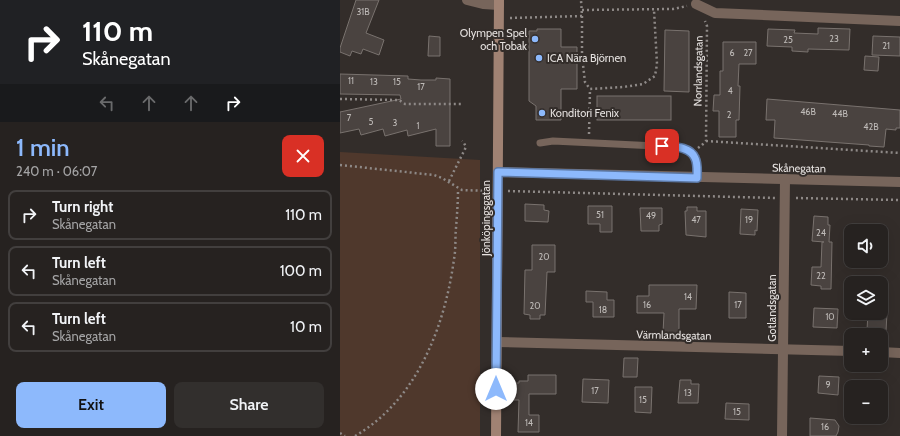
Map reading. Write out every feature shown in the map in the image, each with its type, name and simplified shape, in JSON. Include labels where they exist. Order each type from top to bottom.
[{"type":"street","points":[[467,0],[483,4],[499,2]]},
{"type":"street","name":"Jönköpingsgatan","points":[[496,436],[499,2]]},
{"type":"street","points":[[696,4],[715,13],[900,22]]},
{"type":"street","name":"Skånegatan","points":[[498,172],[900,182]]},
{"type":"street","name":"Gotlandsgatan","points":[[782,436],[785,179]]},
{"type":"street","name":"Värmlandsgatan","points":[[497,342],[844,351]]},
{"type":"street","points":[[888,352],[900,353]]},
{"type":"lane","points":[[540,143],[553,141],[677,147],[688,151],[695,157],[697,178]]},
{"type":"path","points":[[581,0],[582,56],[585,82],[590,89],[589,143]]},
{"type":"path","points":[[582,10],[654,10],[673,9],[696,4]]},
{"type":"path","name":"Norrlandsgatan","points":[[696,4],[707,26],[706,141],[900,153]]},
{"type":"path","points":[[590,89],[623,88],[643,84],[655,76],[657,64],[654,10]]},
{"type":"path","points":[[499,18],[582,16]]},
{"type":"path","points":[[340,99],[399,100],[405,104],[462,104]]},
{"type":"path","points":[[449,181],[466,147],[462,141]]},
{"type":"path","points":[[340,165],[438,176],[449,181],[458,189],[466,191],[900,200]]},
{"type":"path","points":[[355,436],[381,419],[396,403],[414,378],[430,346],[443,310],[452,275],[455,257],[458,189]]},
{"type":"path","points":[[340,433],[345,436]]},
{"type":"shaded area","points":[[340,152],[480,160],[480,436],[340,436]]},
{"type":"building","points":[[356,0],[379,0],[366,33],[384,40],[379,55],[363,49],[361,54],[352,51],[350,56],[340,52]]},
{"type":"building","points":[[818,28],[850,29],[849,50],[808,49],[808,52],[792,51],[792,47],[767,46],[768,29],[795,30],[794,33],[818,34]]},
{"type":"building","points":[[537,29],[561,29],[561,47],[577,47],[577,89],[561,89],[561,120],[536,120],[536,106],[529,101],[529,31],[537,31]]},
{"type":"building","points":[[665,30],[689,31],[689,92],[664,91]]},
{"type":"building","points":[[429,36],[440,37],[440,56],[428,56]]},
{"type":"building","points":[[873,36],[900,37],[900,56],[872,55]]},
{"type":"building","points":[[723,42],[756,42],[756,64],[739,64],[739,120],[736,120],[736,137],[719,137],[719,111],[713,111],[714,95],[720,95],[720,71],[723,71]]},
{"type":"building","points":[[865,56],[879,57],[878,71],[864,70]]},
{"type":"building","points":[[340,74],[408,76],[408,79],[421,80],[436,80],[436,78],[450,79],[450,146],[436,146],[436,129],[408,136],[407,130],[385,136],[383,129],[361,135],[359,129],[340,133],[340,112],[401,99],[400,95],[340,94]]},
{"type":"building","points":[[597,96],[671,96],[671,120],[597,120]]},
{"type":"building","points":[[767,99],[900,110],[900,128],[896,128],[896,130],[886,129],[884,147],[774,138],[775,120],[766,120]]},
{"type":"building","points":[[525,204],[544,205],[544,210],[549,211],[548,222],[525,221]]},
{"type":"building","points":[[588,206],[612,206],[612,232],[600,232],[600,224],[588,224]]},
{"type":"building","points":[[687,207],[697,207],[697,211],[706,211],[706,237],[686,235],[685,211],[687,211]]},
{"type":"building","points":[[640,208],[662,208],[662,224],[659,225],[659,231],[641,231]]},
{"type":"building","points":[[741,209],[758,210],[757,231],[755,230],[755,235],[740,234]]},
{"type":"building","points":[[814,216],[828,217],[828,225],[830,225],[829,242],[832,242],[831,289],[821,289],[821,286],[811,285],[812,267],[821,267],[822,242],[824,242],[812,241]]},
{"type":"building","points":[[532,245],[555,245],[555,272],[547,272],[545,315],[540,315],[540,319],[530,319],[530,315],[524,314],[525,270],[532,270]]},
{"type":"building","points":[[649,285],[697,285],[696,309],[679,309],[679,333],[663,333],[664,313],[637,313],[637,296],[649,296]]},
{"type":"building","points":[[586,291],[607,292],[607,300],[614,300],[614,317],[593,317],[593,302],[586,302]]},
{"type":"building","points":[[729,292],[746,293],[746,318],[729,318]]},
{"type":"building","points":[[814,308],[838,309],[837,328],[813,327]]},
{"type":"building","points":[[868,320],[887,320],[886,328],[867,328]]},
{"type":"building","points":[[624,358],[638,358],[637,377],[623,377]]},
{"type":"building","points":[[528,375],[556,375],[556,394],[529,394],[529,415],[539,415],[539,432],[518,432],[519,400],[514,400],[514,383],[519,383],[519,381],[528,381]]},
{"type":"building","points":[[819,376],[839,377],[838,395],[818,393]]},
{"type":"building","points":[[583,379],[609,380],[608,403],[582,402]]},
{"type":"building","points":[[680,380],[691,380],[691,384],[699,384],[698,403],[678,403]]},
{"type":"building","points":[[635,387],[652,387],[651,413],[635,412]]},
{"type":"building","points":[[726,403],[749,404],[749,420],[725,419]]},
{"type":"building","points":[[810,418],[835,420],[839,426],[836,436],[810,436]]},
{"type":"place","name":"Olympen Spel och Tobak","points":[[535,39]]},
{"type":"place","name":"ICA Nära Björnen","points":[[539,58]]},
{"type":"place","name":"Konditori Fenix","points":[[542,113]]},
{"type":"route","points":[[496,389],[498,172],[697,178],[696,160],[692,154],[677,147],[662,146]]}]
